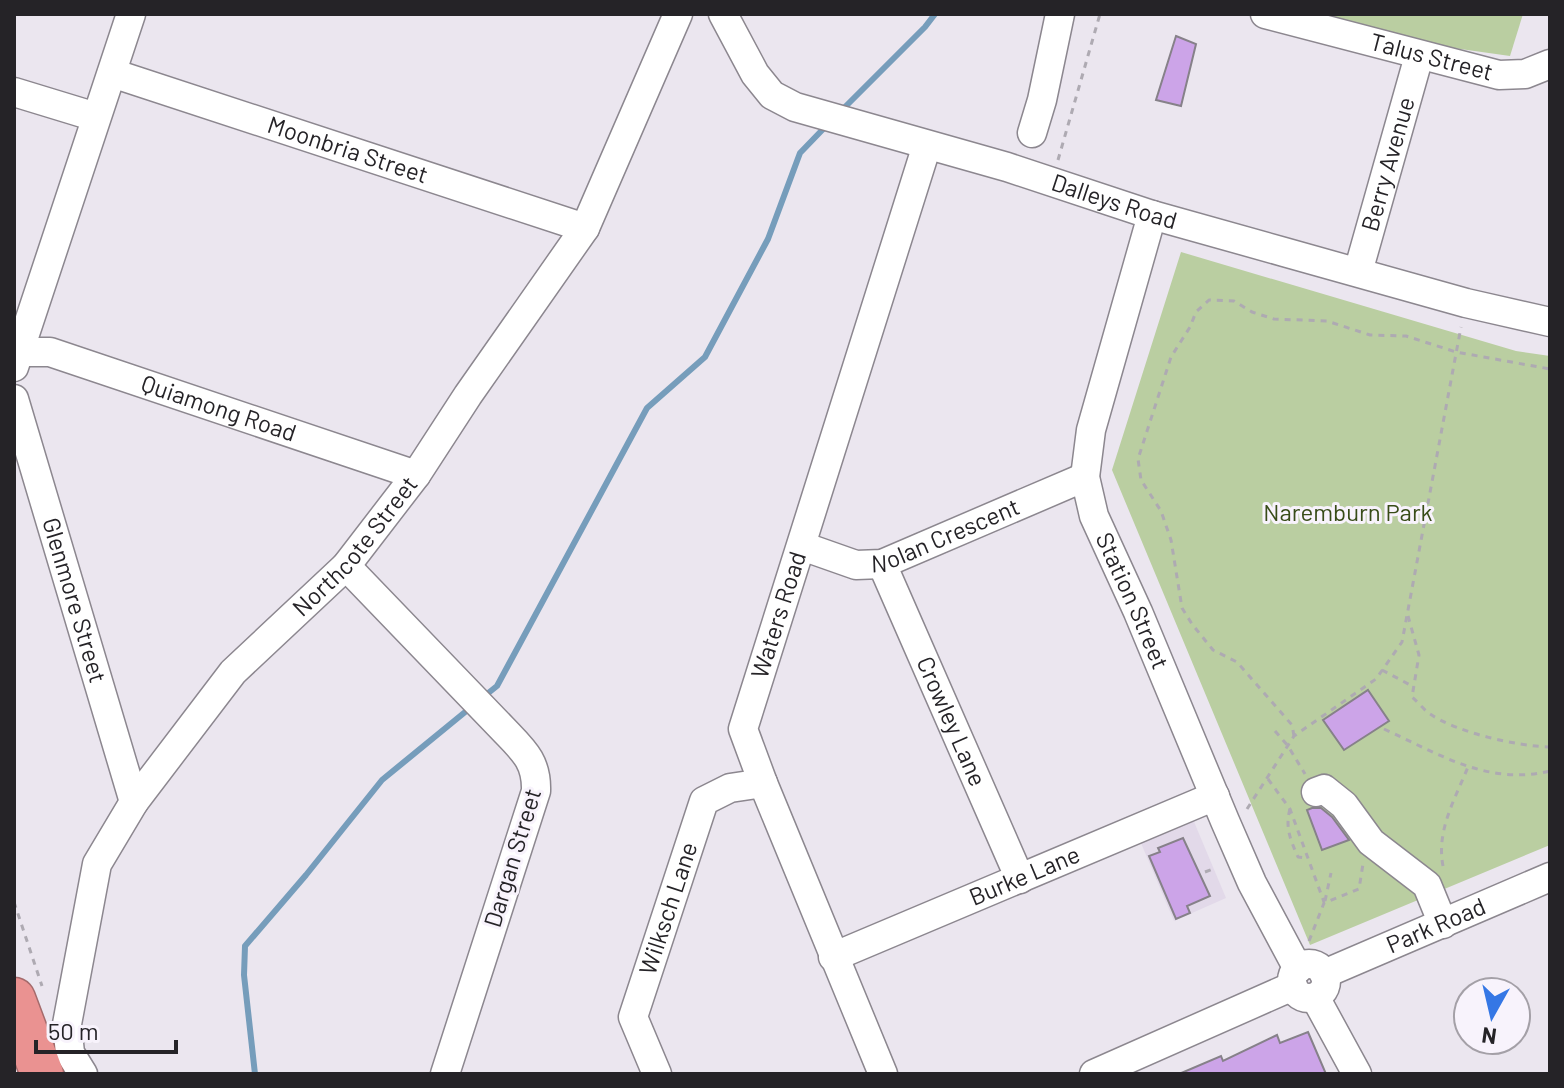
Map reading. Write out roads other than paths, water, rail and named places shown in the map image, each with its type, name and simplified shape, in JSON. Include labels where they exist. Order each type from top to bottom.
[{"type":"highway","points":[[14,999],[42,1074]]},
{"type":"street","points":[[16,358],[131,14]]},
{"type":"street","name":"Northcote Street","points":[[83,1074],[70,1053],[67,1024],[97,864],[134,802],[233,672],[346,566],[416,475],[585,228],[678,14]]},
{"type":"street","name":"Dalleys Road","points":[[723,14],[755,74],[772,95],[795,107],[1052,182],[1152,215],[1466,303],[1550,322]]},
{"type":"street","points":[[1032,133],[1060,14]]},
{"type":"street","name":"Talus Street","points":[[1265,14],[1499,75],[1525,74],[1550,64]]},
{"type":"street","name":"Berry Avenue","points":[[1358,272],[1419,56]]},
{"type":"street","name":"Moonbria Street","points":[[112,73],[585,228]]},
{"type":"street","points":[[14,92],[96,117]]},
{"type":"street","name":"Waters Road","points":[[883,1074],[743,729],[927,145]]},
{"type":"street","name":"Station Street","points":[[1152,215],[1091,430],[1085,477],[1094,516],[1138,612],[1252,883],[1357,1074]]},
{"type":"street","name":"Quiamong Road","points":[[16,358],[50,352],[416,475]]},
{"type":"street","name":"Glenmore Street","points":[[14,399],[134,802]]},
{"type":"street","name":"Nolan Crescent","points":[[802,546],[856,565],[882,564],[1085,477]]},
{"type":"street","name":"Crowley Lane","points":[[882,564],[1020,879]]},
{"type":"street","name":"Dargan Street","points":[[346,566],[528,756],[537,774],[529,817],[445,1074]]},
{"type":"street","name":"Wilksch Lane","points":[[657,1074],[633,1017],[704,801],[730,788],[763,783]]},
{"type":"street","points":[[1316,792],[1324,789],[1344,805],[1371,842],[1427,885],[1443,924]]},
{"type":"street","name":"Burke Lane","points":[[833,957],[1215,796]]},
{"type":"street","name":"Park Road","points":[[1094,1074],[1304,977],[1443,924],[1550,877]]},
{"type":"waterway","points":[[840,112],[935,14]]},
{"type":"waterway","points":[[482,698],[497,686],[647,408],[705,357],[768,239],[800,153],[827,125]]},
{"type":"waterway","points":[[255,1074],[244,975],[245,946],[382,780],[470,708]]},
{"type":"park label","name":"Naremburn Park","points":[[1348,513]]}]
